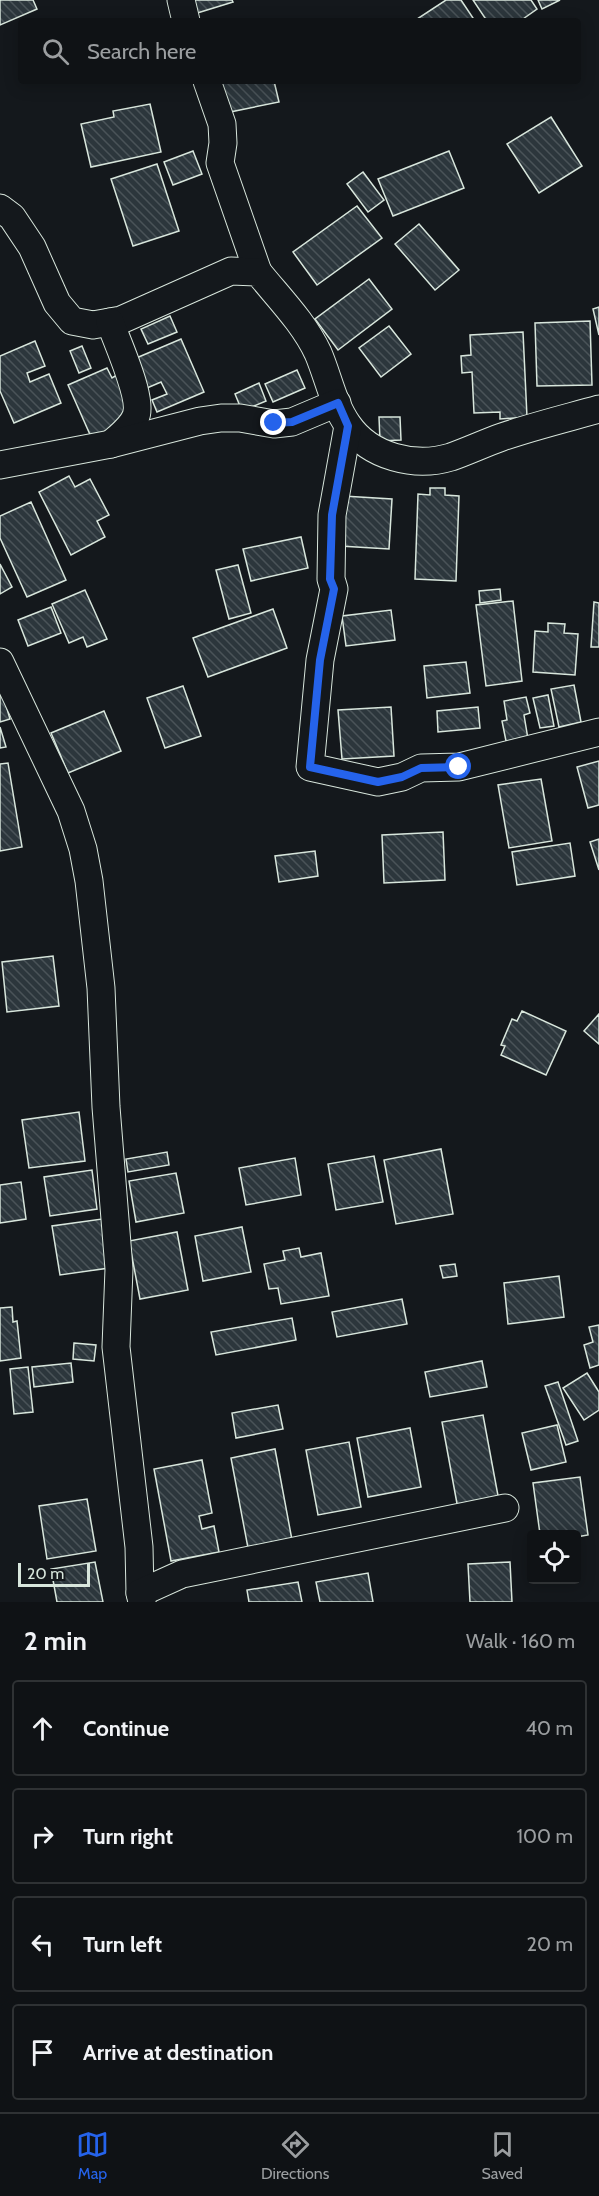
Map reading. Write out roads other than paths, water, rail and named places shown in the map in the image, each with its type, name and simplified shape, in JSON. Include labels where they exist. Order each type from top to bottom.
[{"type":"street","points":[[181,0],[185,18]]},
{"type":"street","points":[[208,84],[222,124],[223,144],[220,163],[258,272],[288,307],[317,351],[343,414],[365,444],[378,452],[420,462],[448,458],[502,437],[599,409]]},
{"type":"street","points":[[0,208],[12,217],[32,247],[57,303],[72,321],[93,326],[122,320],[231,271],[258,272]]},
{"type":"street","points":[[110,322],[138,399],[137,416],[111,444]]},
{"type":"street","points":[[0,465],[111,444],[200,421],[240,418],[274,423],[343,414]]},
{"type":"street","points":[[343,414],[332,515],[330,579],[334,589],[320,660],[310,767],[378,782],[402,777],[421,768],[459,767],[599,732]]},
{"type":"street","points":[[0,662],[71,811],[83,849],[89,881],[101,988],[106,1107],[119,1269],[116,1347],[139,1547],[141,1598],[182,1574],[505,1508]]}]
